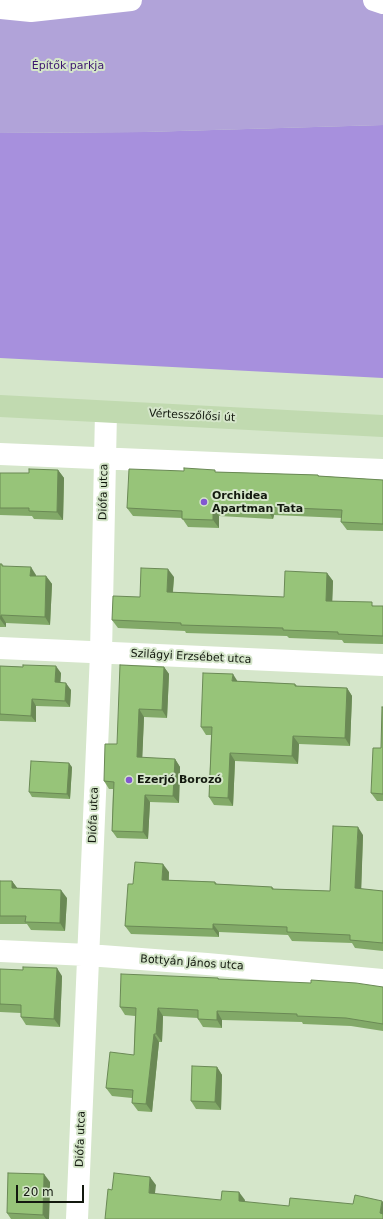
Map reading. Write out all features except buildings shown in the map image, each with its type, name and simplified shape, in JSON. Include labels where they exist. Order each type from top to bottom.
[{"type":"main road","name":"Vértesszőlősi út","points":[[0,406],[383,426]]},
{"type":"street","points":[[0,8],[31,11],[131,0]]},
{"type":"street","points":[[374,0],[383,3]]},
{"type":"street","name":"Diófa utca","points":[[77,1219],[101,653],[106,412]]},
{"type":"street","points":[[0,454],[383,470]]},
{"type":"street","name":"Szilágyi Erzsébet utca","points":[[0,648],[383,665]]},
{"type":"street","name":"Bottyán János utca","points":[[0,951],[88,955],[207,964],[383,980]]},
{"type":"green space","name":"Építők parkja","points":[[32,0],[383,0],[383,125],[145,132],[0,133],[0,8]]},
{"type":"shaded area","points":[[383,125],[383,378],[0,358],[0,133],[145,132]]},
{"type":"place","name":"Orchidea Apartman Tata","points":[[204,502]]},
{"type":"place","name":"Ezerjó Borozó","points":[[129,780]]}]
